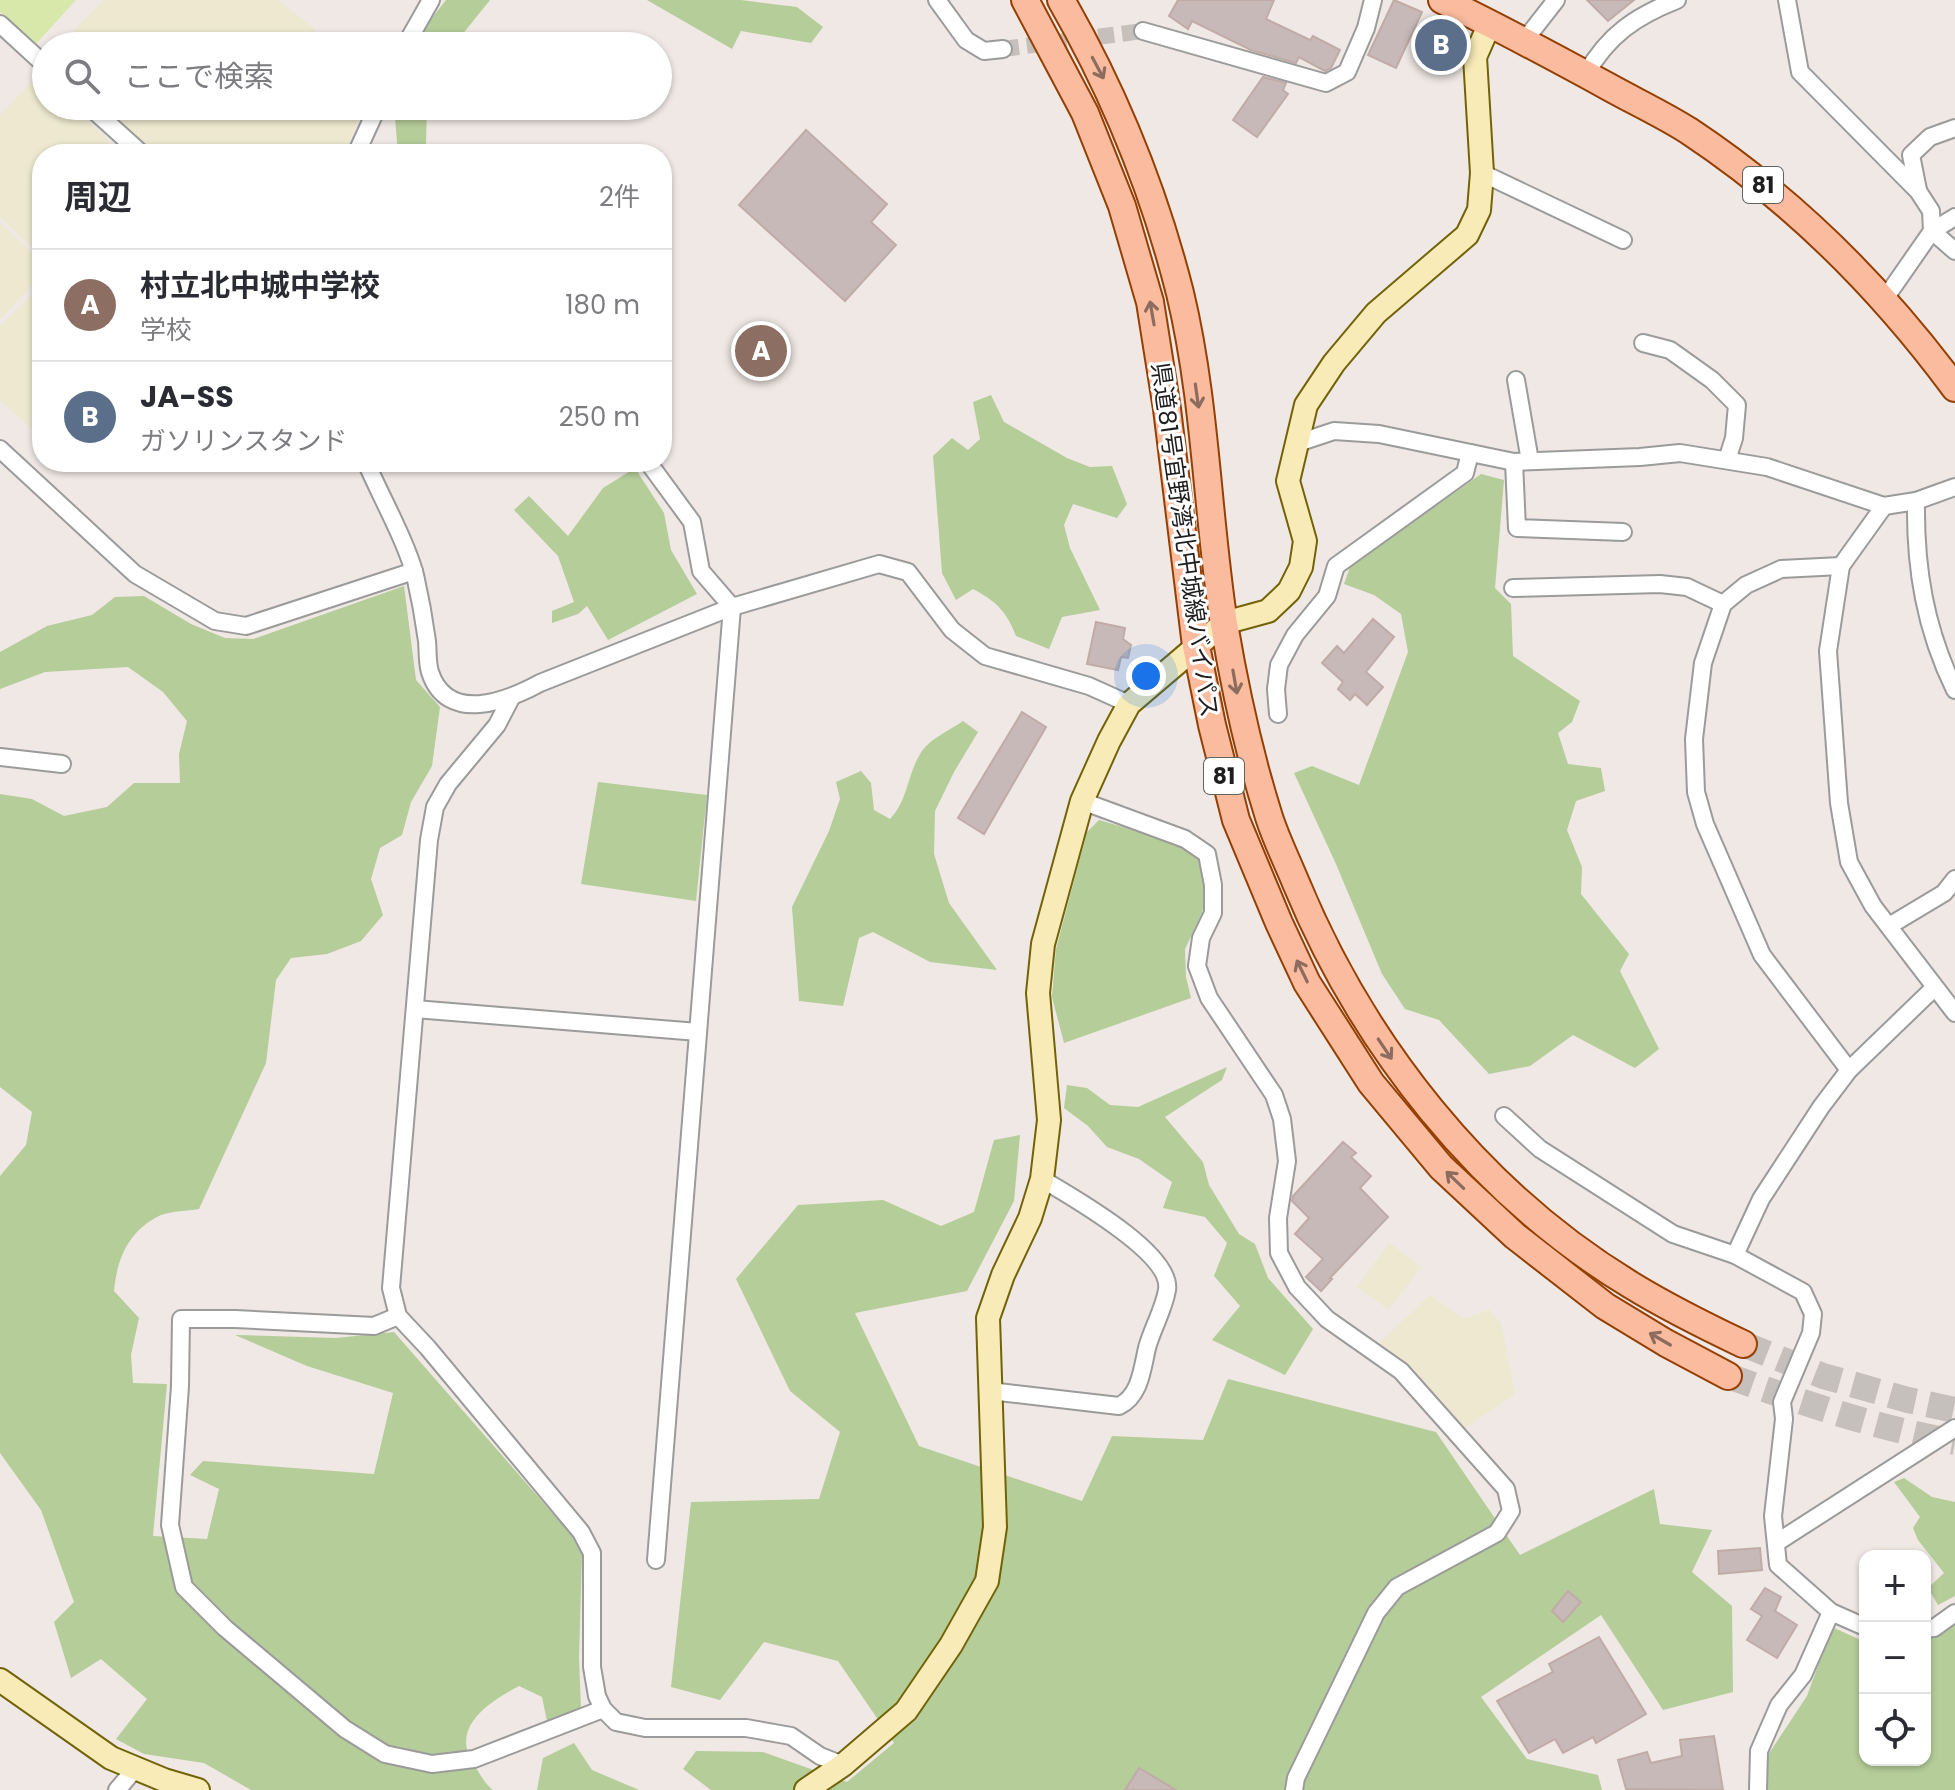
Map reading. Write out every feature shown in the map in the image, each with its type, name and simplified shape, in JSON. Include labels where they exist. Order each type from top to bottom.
[{"type":"main road","name":"県道81号宜野湾北中城線バイパス","points":[[1025,0],[1085,113],[1122,206],[1150,302],[1167,409],[1196,646],[1212,725],[1236,820],[1307,983],[1371,1083],[1441,1167],[1515,1236],[1605,1306],[1728,1376]]},
{"type":"main road","name":"県道81号宜野湾北中城線バイパス","points":[[1061,0],[1104,78],[1128,134],[1150,192],[1180,295],[1197,391],[1224,623],[1240,709],[1270,821],[1331,961],[1396,1065],[1467,1150],[1552,1228],[1629,1284],[1743,1344]]},
{"type":"main road","name":"81","points":[[1442,0],[1688,130],[1769,189],[1824,238],[1884,300],[1955,388]]},
{"type":"street","points":[[413,32],[431,0]]},
{"type":"street","points":[[937,0],[966,40],[984,51],[1003,49]]},
{"type":"street","points":[[1143,31],[1326,83],[1347,72],[1366,28],[1373,0]]},
{"type":"street","points":[[1524,41],[1556,0]]},
{"type":"street","points":[[1586,74],[1600,49],[1629,24],[1677,0]]},
{"type":"street","points":[[1787,0],[1800,72],[1918,191],[1931,211],[1932,231],[1955,251]]},
{"type":"street","points":[[806,1790],[843,1765],[906,1711],[951,1645],[987,1581],[995,1527],[988,1318],[1003,1275],[1030,1218],[1042,1179],[1049,1120],[1038,993],[1043,944],[1082,801],[1129,704],[1224,623],[1268,611],[1289,591],[1301,567],[1305,541],[1288,481],[1306,405],[1334,363],[1376,313],[1467,235],[1479,210],[1482,173],[1475,57],[1490,23]]},
{"type":"street","points":[[0,24],[32,53]]},
{"type":"street","points":[[104,120],[131,144]]},
{"type":"street","points":[[361,144],[372,120]]},
{"type":"street","points":[[1918,191],[1911,155],[1930,137],[1955,128]]},
{"type":"street","points":[[1482,173],[1623,240]]},
{"type":"street","points":[[1884,300],[1932,231],[1955,217]]},
{"type":"street","points":[[1643,343],[1670,350],[1712,380],[1737,405],[1734,438],[1727,460]]},
{"type":"street","points":[[1516,380],[1522,461],[1517,528],[1623,532]]},
{"type":"street","points":[[1295,444],[1334,431],[1379,434],[1522,461],[1680,453],[1767,467],[1884,506],[1916,501],[1955,487]]},
{"type":"street","points":[[0,449],[135,574],[215,621],[246,626],[414,571]]},
{"type":"street","points":[[1278,714],[1276,689],[1279,665],[1295,635],[1327,596],[1336,566],[1465,473],[1470,453]]},
{"type":"street","points":[[370,472],[414,571],[423,611],[429,672],[438,687],[452,700],[478,706],[511,698],[540,683],[732,607],[879,564],[908,572],[952,630],[985,656],[1089,686],[1129,704]]},
{"type":"street","points":[[655,472],[692,522],[701,571],[732,607],[656,1560]]},
{"type":"street","points":[[1916,501],[1915,548],[1926,615],[1949,662],[1955,690]]},
{"type":"street","points":[[1884,506],[1841,566],[1828,651],[1839,803],[1849,862],[1873,906],[1955,1013]]},
{"type":"street","points":[[1841,566],[1781,569],[1746,585],[1723,604],[1703,663],[1694,739],[1696,792],[1705,824],[1762,955],[1849,1070]]},
{"type":"street","points":[[1513,588],[1660,584],[1687,587],[1723,604]]},
{"type":"street","points":[[511,698],[497,725],[448,784],[435,807],[429,840],[391,1288],[398,1316],[581,1532],[592,1553],[592,1667],[597,1696],[603,1709],[616,1722],[645,1728],[746,1728],[791,1736],[820,1756],[843,1765]]},
{"type":"street","points":[[0,757],[62,764]]},
{"type":"street","points":[[1082,801],[1185,839],[1207,854],[1213,885],[1213,913],[1201,938],[1197,966],[1209,998],[1274,1095],[1282,1119],[1287,1161],[1278,1218],[1279,1253],[1297,1287],[1327,1319],[1401,1371],[1506,1489],[1511,1511],[1497,1533],[1397,1587],[1376,1613],[1296,1778],[1294,1790]]},
{"type":"street","points":[[1889,926],[1944,893],[1955,879]]},
{"type":"street","points":[[1735,1255],[1761,1199],[1821,1107],[1849,1070],[1934,988]]},
{"type":"street","points":[[415,1009],[698,1032]]},
{"type":"street","points":[[1504,1116],[1540,1149],[1673,1234],[1735,1255],[1803,1292],[1813,1314],[1811,1333],[1782,1402],[1784,1419],[1773,1516],[1778,1565],[1831,1612],[1859,1624]]},
{"type":"street","points":[[990,1391],[1119,1406],[1128,1402],[1135,1393],[1150,1335],[1167,1290],[1167,1278],[1144,1249],[1095,1210],[1042,1179]]},
{"type":"street","points":[[398,1316],[374,1326],[181,1319],[180,1386],[170,1525],[184,1587],[225,1628],[345,1729],[385,1754],[432,1764],[474,1759],[603,1709]]},
{"type":"street","points":[[1776,1543],[1955,1428]]},
{"type":"street","points":[[1758,1790],[1759,1751],[1779,1705],[1803,1675],[1831,1612]]},
{"type":"street","points":[[1931,1628],[1955,1613]]},
{"type":"street","points":[[0,1680],[89,1744],[135,1769],[198,1790]]},
{"type":"street","points":[[117,1790],[135,1769]]},
{"type":"shaded area","points":[[104,0],[278,0],[315,32],[73,32]]},
{"type":"shaded area","points":[[32,81],[32,120],[87,120],[112,144],[32,144],[32,247],[0,217],[0,115]]},
{"type":"shaded area","points":[[116,120],[357,120],[349,144],[141,144]]},
{"type":"shaded area","points":[[0,223],[32,253],[32,285],[0,319]]},
{"type":"shaded area","points":[[32,294],[32,430],[0,400],[0,327]]},
{"type":"shaded area","points":[[1389,1243],[1421,1267],[1389,1310],[1357,1287]]},
{"type":"shaded area","points":[[1430,1295],[1464,1319],[1489,1310],[1501,1323],[1515,1394],[1461,1431],[1376,1346]]},
{"type":"green space","points":[[0,0],[76,0],[47,32],[32,32],[32,42],[0,12]]},
{"type":"green space","points":[[446,0],[490,0],[464,32],[421,32]]},
{"type":"green space","points":[[647,0],[741,0],[797,7],[823,27],[811,43],[741,31],[732,49]]},
{"type":"green space","points":[[395,120],[427,120],[426,144],[397,144]]},
{"type":"green space","points":[[991,395],[1004,422],[1067,458],[1090,467],[1112,466],[1127,504],[1117,518],[1073,504],[1064,525],[1070,548],[1100,610],[1062,617],[1049,649],[1016,636],[1000,608],[973,589],[956,600],[942,573],[933,456],[952,438],[968,450],[980,439],[973,402]]},
{"type":"green space","points":[[629,472],[638,472],[664,513],[671,550],[697,594],[608,640],[587,606],[578,614],[552,623],[552,611],[574,602],[558,556],[514,510],[529,496],[568,536],[603,488]]},
{"type":"green space","points":[[1481,474],[1504,480],[1495,588],[1511,604],[1513,656],[1580,701],[1572,722],[1558,733],[1568,764],[1601,768],[1605,791],[1576,801],[1567,830],[1582,867],[1581,894],[1629,954],[1620,971],[1659,1049],[1635,1068],[1573,1035],[1530,1066],[1489,1074],[1439,1020],[1405,1009],[1382,974],[1294,773],[1312,766],[1359,785],[1408,652],[1401,614],[1374,595],[1344,584],[1350,567]]},
{"type":"green space","points":[[404,586],[416,680],[440,707],[432,766],[411,802],[402,835],[380,848],[371,879],[383,915],[361,941],[327,954],[291,958],[276,980],[266,1063],[199,1209],[161,1215],[141,1229],[122,1256],[114,1291],[139,1318],[131,1355],[133,1383],[167,1384],[153,1536],[207,1539],[219,1489],[190,1475],[203,1461],[374,1474],[393,1393],[307,1366],[235,1335],[336,1338],[394,1332],[570,1533],[582,1554],[581,1709],[547,1721],[542,1697],[519,1686],[485,1708],[469,1728],[466,1739],[474,1765],[493,1790],[251,1790],[204,1763],[144,1754],[116,1739],[147,1699],[101,1659],[71,1678],[54,1622],[74,1602],[41,1510],[0,1453],[0,1176],[26,1145],[32,1112],[0,1087],[0,794],[32,799],[64,816],[107,807],[134,783],[180,783],[179,754],[187,721],[163,692],[128,667],[45,672],[0,689],[0,652],[47,626],[92,615],[115,597],[144,596],[191,624],[225,638],[253,639]]},
{"type":"green space","points":[[963,721],[978,732],[935,811],[934,854],[949,903],[997,970],[930,962],[873,932],[859,938],[843,1006],[799,1001],[792,907],[829,831],[840,799],[836,782],[861,771],[871,783],[874,810],[890,819],[901,803],[922,751]]},
{"type":"green space","points":[[598,782],[707,795],[696,901],[581,884]]},
{"type":"green space","points":[[1099,820],[1181,844],[1202,861],[1207,889],[1202,913],[1185,949],[1186,977],[1191,998],[1064,1043],[1052,997],[1056,949],[1087,832]]},
{"type":"green space","points":[[1227,1067],[1222,1080],[1165,1117],[1203,1162],[1209,1185],[1239,1234],[1255,1244],[1268,1278],[1313,1329],[1285,1375],[1212,1340],[1240,1306],[1214,1276],[1227,1243],[1205,1217],[1163,1208],[1172,1182],[1139,1159],[1107,1147],[1088,1126],[1064,1108],[1067,1085],[1087,1088],[1110,1105],[1138,1107]]},
{"type":"green space","points":[[1020,1135],[1014,1201],[967,1291],[855,1313],[919,1446],[1082,1501],[1112,1436],[1203,1440],[1228,1379],[1436,1432],[1520,1555],[1654,1489],[1660,1524],[1712,1530],[1692,1572],[1732,1606],[1733,1692],[1663,1710],[1601,1615],[1481,1697],[1527,1759],[1598,1775],[1602,1790],[711,1790],[683,1769],[696,1751],[763,1752],[847,1782],[894,1743],[838,1661],[764,1642],[720,1700],[671,1687],[691,1502],[819,1499],[840,1432],[790,1391],[736,1279],[798,1205],[883,1200],[941,1226],[974,1212],[994,1140]]},
{"type":"green space","points":[[1904,1478],[1932,1497],[1955,1502],[1955,1596],[1938,1605],[1931,1593],[1931,1585],[1944,1573],[1931,1556],[1931,1550],[1926,1550],[1918,1540],[1913,1528],[1920,1517],[1894,1482]]},
{"type":"green space","points":[[1955,1625],[1955,1790],[1768,1790],[1768,1755],[1807,1696],[1832,1627],[1859,1639],[1859,1766],[1931,1766],[1931,1635]]},
{"type":"green space","points":[[574,1743],[592,1770],[639,1790],[537,1790],[543,1758]]},
{"type":"building","points":[[1178,0],[1274,0],[1266,19],[1310,40],[1313,36],[1340,50],[1331,68],[1325,71],[1299,57],[1296,63],[1251,50],[1192,21],[1188,29],[1169,16]]},
{"type":"building","points":[[1394,0],[1422,12],[1396,68],[1368,55]]},
{"type":"building","points":[[1587,0],[1634,0],[1608,21]]},
{"type":"building","points":[[1263,77],[1286,83],[1283,90],[1288,94],[1257,137],[1233,120]]},
{"type":"building","points":[[806,130],[887,204],[871,222],[896,245],[845,301],[739,205]]},
{"type":"building","points":[[1373,619],[1394,637],[1366,672],[1383,687],[1367,705],[1355,694],[1350,700],[1338,689],[1343,682],[1322,663],[1337,646],[1344,653]]},
{"type":"building","points":[[1096,622],[1125,628],[1123,639],[1131,645],[1128,658],[1121,657],[1118,670],[1087,664]]},
{"type":"building","points":[[1022,712],[1046,727],[984,834],[958,818]]},
{"type":"building","points":[[1343,1142],[1356,1153],[1351,1157],[1371,1176],[1360,1188],[1388,1217],[1321,1291],[1306,1277],[1323,1259],[1295,1234],[1309,1218],[1292,1201],[1293,1196]]},
{"type":"building","points":[[1760,1548],[1762,1570],[1719,1574],[1718,1551]]},
{"type":"building","points":[[1765,1588],[1781,1597],[1775,1611],[1797,1625],[1777,1658],[1747,1640],[1762,1616],[1751,1609]]},
{"type":"building","points":[[1568,1591],[1581,1602],[1563,1622],[1552,1611]]},
{"type":"building","points":[[1599,1637],[1646,1714],[1596,1743],[1593,1737],[1563,1753],[1555,1739],[1529,1753],[1497,1701],[1553,1672],[1549,1664]]},
{"type":"building","points":[[1714,1736],[1723,1790],[1626,1789],[1618,1760],[1647,1752],[1651,1763],[1682,1756],[1680,1740]]},
{"type":"building","points":[[1139,1768],[1176,1790],[1125,1790]]},
{"type":"tunnel","points":[[1003,49],[1143,31]]},
{"type":"tunnel","points":[[1743,1344],[1823,1376],[1955,1410]]},
{"type":"tunnel","points":[[1728,1376],[1840,1414],[1955,1442]]},
{"type":"place","name":"JA-SS","points":[[1441,45]]},
{"type":"place","name":"村立北中城中学校","points":[[761,351]]}]
